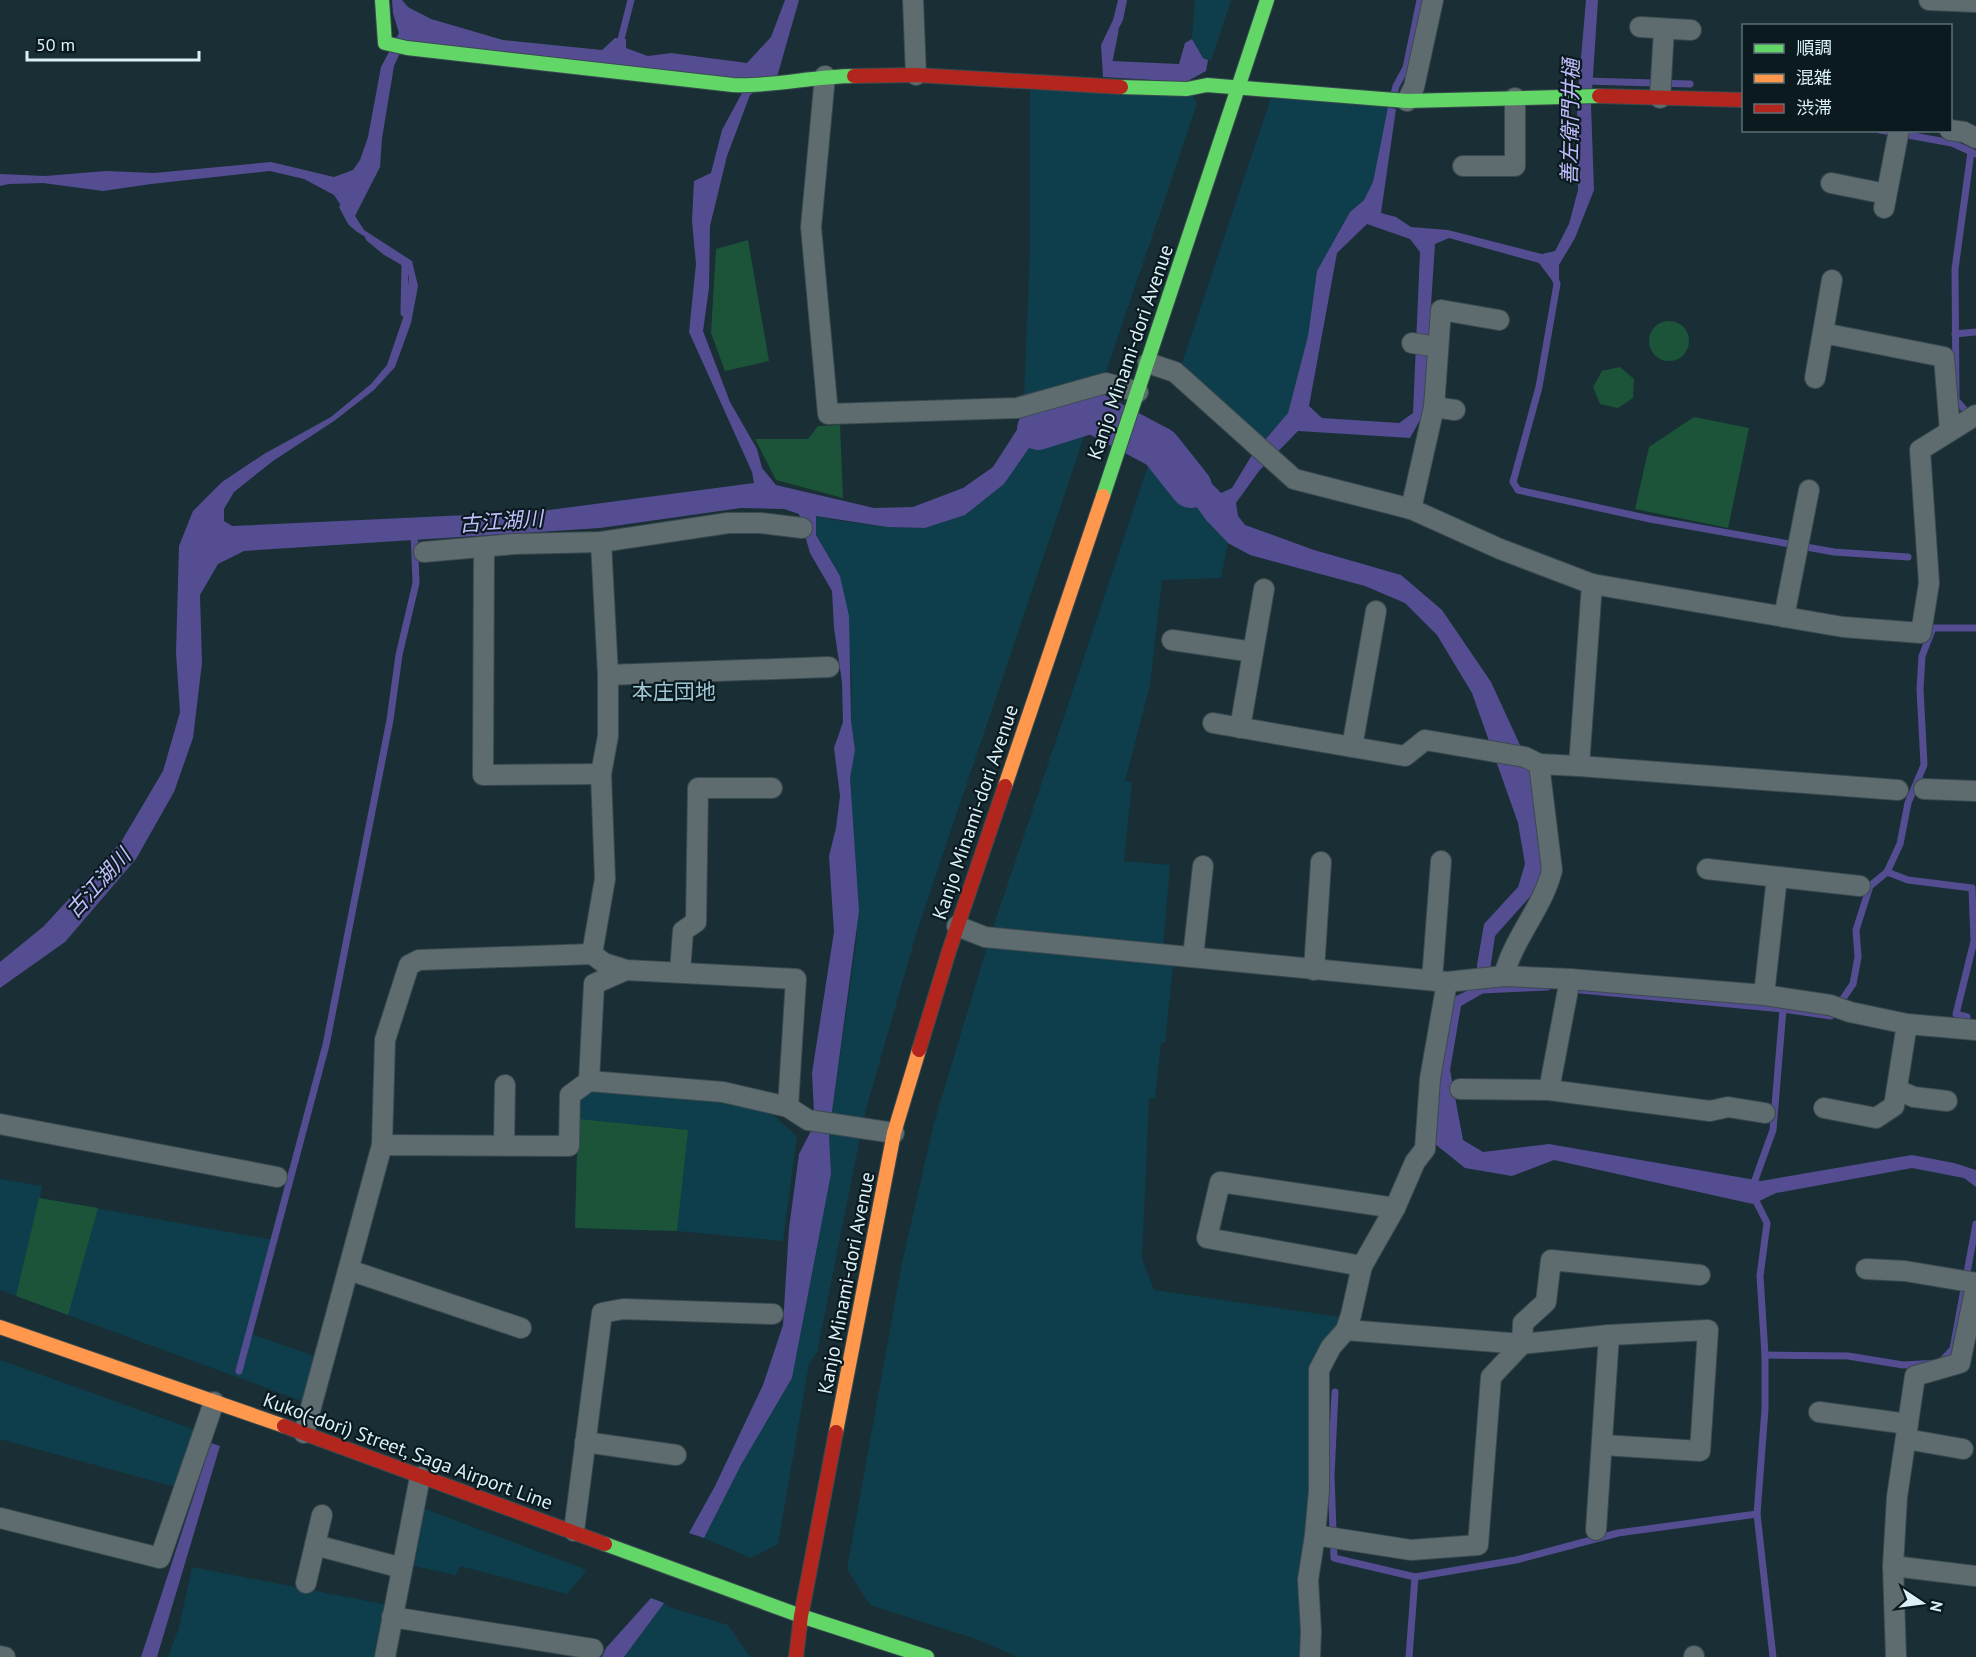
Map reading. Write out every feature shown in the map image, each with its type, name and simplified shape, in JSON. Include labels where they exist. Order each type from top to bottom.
[{"type":"main road","points":[[382,0],[385,43],[407,48],[733,85],[760,86],[825,76],[916,75],[1068,85],[1269,89],[1329,96],[1405,100],[1592,96],[1742,100]]},
{"type":"main road","name":"Kanjo Minami-dori Avenue","points":[[796,1657],[801,1616],[894,1134],[957,926],[1148,363],[1266,0]]},
{"type":"main road","name":"Kuko(-dori) Street, Saga Airport Line","points":[[0,1327],[304,1433],[801,1616],[927,1657]]},
{"type":"street","points":[[914,0],[916,75]]},
{"type":"street","points":[[1405,100],[1414,87],[1433,0]]},
{"type":"street","points":[[1929,0],[1976,2]]},
{"type":"street","points":[[1640,27],[1691,30]]},
{"type":"street","points":[[1660,98],[1664,29]]},
{"type":"street","points":[[825,76],[811,226],[828,414],[1017,408],[1106,383],[1138,392]]},
{"type":"street","points":[[1463,166],[1515,166],[1515,98]]},
{"type":"street","points":[[1952,130],[1964,132],[1976,138]]},
{"type":"street","points":[[1831,183],[1885,201],[1898,136]]},
{"type":"street","points":[[1815,378],[1832,280]]},
{"type":"street","points":[[1411,509],[1434,407],[1441,310],[1499,320]]},
{"type":"street","points":[[1823,333],[1944,357],[1950,431]]},
{"type":"street","points":[[1412,343],[1438,347]]},
{"type":"street","points":[[1148,363],[1175,372],[1294,479],[1411,509],[1500,549],[1592,584],[1843,627],[1921,633],[1929,583],[1920,450],[1973,417]]},
{"type":"street","points":[[1434,407],[1455,410]]},
{"type":"street","points":[[1784,617],[1809,490]]},
{"type":"street","points":[[424,552],[601,542],[728,523],[761,523],[802,528]]},
{"type":"street","points":[[592,954],[605,879],[601,774],[608,736],[608,675],[601,542]]},
{"type":"street","points":[[483,547],[483,775],[601,774]]},
{"type":"street","points":[[1579,766],[1592,584]]},
{"type":"street","points":[[1240,728],[1264,589]]},
{"type":"street","points":[[1352,747],[1376,611]]},
{"type":"street","points":[[1173,640],[1253,652]]},
{"type":"street","points":[[608,675],[829,667]]},
{"type":"street","points":[[1213,723],[1405,756],[1425,740],[1486,749],[1532,760],[1579,766],[1898,790]]},
{"type":"street","points":[[1489,978],[1509,957],[1548,885],[1552,870],[1532,760]]},
{"type":"street","points":[[680,972],[684,931],[696,922],[698,789],[772,788]]},
{"type":"street","points":[[1924,789],[1976,791]]},
{"type":"street","points":[[1310,1657],[1308,1580],[1319,1491],[1318,1370],[1331,1347],[1346,1330],[1362,1266],[1395,1208],[1415,1162],[1425,1149],[1440,981],[1441,861]]},
{"type":"street","points":[[1314,970],[1320,862]]},
{"type":"street","points":[[1193,957],[1203,866]]},
{"type":"street","points":[[1707,869],[1860,886]]},
{"type":"street","points":[[1764,995],[1778,877]]},
{"type":"street","points":[[957,926],[985,937],[1440,981],[1489,978],[1568,988],[1764,995],[1830,1005],[1850,1012],[1907,1024],[1976,1030]]},
{"type":"street","points":[[304,1433],[382,1145],[385,1040],[409,965],[419,960],[592,954],[604,963],[626,970],[796,979],[788,1107]]},
{"type":"street","points":[[588,1081],[594,984],[626,970]]},
{"type":"street","points":[[1549,1090],[1568,988]]},
{"type":"street","points":[[1824,1108],[1876,1118],[1894,1106],[1907,1024]]},
{"type":"street","points":[[382,1145],[569,1146],[570,1095],[588,1081],[723,1092],[788,1107],[808,1120],[894,1134]]},
{"type":"street","points":[[504,1145],[505,1085]]},
{"type":"street","points":[[1460,1089],[1549,1090],[1710,1111],[1728,1107],[1766,1113]]},
{"type":"street","points":[[1897,1090],[1914,1097],[1947,1101]]},
{"type":"street","points":[[0,1124],[277,1177]]},
{"type":"street","points":[[1362,1266],[1207,1238],[1220,1182],[1395,1208]]},
{"type":"street","points":[[1315,1535],[1410,1550],[1478,1545],[1491,1377],[1522,1344],[1523,1323],[1546,1302],[1551,1260],[1700,1275]]},
{"type":"street","points":[[1866,1269],[1905,1271],[1970,1283],[1968,1365],[1916,1376],[1897,1497],[1893,1566],[1896,1657]]},
{"type":"street","points":[[349,1270],[521,1328]]},
{"type":"street","points":[[573,1531],[602,1313],[623,1309],[773,1314]]},
{"type":"street","points":[[1346,1330],[1522,1344],[1609,1335],[1708,1330],[1700,1451],[1603,1445]]},
{"type":"street","points":[[1596,1530],[1609,1335]]},
{"type":"street","points":[[0,1518],[160,1558],[214,1402]]},
{"type":"street","points":[[1819,1412],[1907,1432],[1963,1449]]},
{"type":"street","points":[[585,1442],[676,1455]]},
{"type":"street","points":[[385,1657],[420,1477]]},
{"type":"street","points":[[306,1583],[322,1515]]},
{"type":"street","points":[[315,1545],[402,1568]]},
{"type":"street","points":[[1893,1566],[1976,1576]]},
{"type":"street","points":[[392,1617],[593,1649]]},
{"type":"street","points":[[0,1656],[5,1657]]},
{"type":"shaded area","points":[[1195,0],[1231,0],[1211,61],[1203,58],[1192,39]]},
{"type":"shaded area","points":[[1030,90],[1193,96],[1197,104],[1105,375],[1024,398],[1030,251]]},
{"type":"shaded area","points":[[1271,98],[1388,107],[1373,182],[1364,200],[1350,212],[1317,271],[1308,336],[1288,413],[1263,441],[1182,363]]},
{"type":"shaded area","points":[[1088,425],[917,931],[865,1113],[817,1352],[809,1364],[778,1544],[751,1558],[704,1538],[741,1465],[792,1378],[831,1174],[829,1134],[857,936],[850,778],[855,750],[851,721],[852,679],[840,576],[816,535],[816,516],[887,527],[925,528],[965,515],[1004,484],[1034,441],[1071,427]]},
{"type":"shaded area","points":[[1151,457],[1185,489],[1206,520],[1228,543],[1221,578],[1162,580],[1150,685],[1125,781],[1132,782],[1124,861],[1170,865],[1163,947],[998,930],[994,925]]},
{"type":"shaded area","points":[[987,947],[1173,966],[1165,1042],[1161,1043],[1155,1099],[1149,1098],[1142,1259],[1154,1290],[1340,1317],[1336,1331],[1322,1345],[1310,1368],[1310,1488],[1301,1657],[1017,1657],[982,1641],[870,1605],[847,1569],[902,1263],[934,1123]]},
{"type":"shaded area","points":[[592,1092],[722,1101],[772,1114],[797,1136],[783,1241],[677,1231],[575,1228],[578,1100]]},
{"type":"shaded area","points":[[0,1179],[42,1186],[40,1198],[273,1240],[251,1334],[314,1356],[302,1401],[0,1290]]},
{"type":"shaded area","points":[[0,1360],[198,1431],[179,1488],[0,1439]]},
{"type":"shaded area","points":[[420,1507],[587,1570],[567,1594],[460,1566],[456,1575],[410,1565]]},
{"type":"shaded area","points":[[192,1567],[388,1605],[376,1657],[168,1657],[179,1628]]},
{"type":"shaded area","points":[[657,1599],[669,1607],[728,1625],[750,1657],[607,1657]]},
{"type":"green space","points":[[748,240],[769,361],[725,371],[711,333],[716,249]]},
{"type":"green space","points":[[1669,321],[1683,327],[1689,341],[1683,355],[1669,361],[1655,355],[1649,341],[1655,327]]},
{"type":"green space","points":[[1620,367],[1634,379],[1633,398],[1618,408],[1600,404],[1593,387],[1602,371]]},
{"type":"green space","points":[[1694,417],[1749,428],[1728,528],[1635,509],[1649,447]]},
{"type":"green space","points":[[840,425],[843,498],[776,480],[755,439],[808,439],[818,426]]},
{"type":"green space","points":[[578,1119],[688,1130],[677,1231],[575,1228]]},
{"type":"green space","points":[[39,1198],[98,1208],[68,1315],[16,1296]]},
{"type":"water","points":[[392,0],[402,0],[408,7],[431,19],[503,40],[602,50],[615,38],[626,39],[626,48],[648,56],[671,53],[747,63],[771,37],[785,0],[799,0],[777,77],[750,95],[727,156],[710,226],[709,288],[703,331],[730,402],[757,449],[762,468],[776,485],[874,508],[913,507],[963,488],[993,467],[1020,425],[1079,398],[1091,396],[1096,398],[1088,425],[1071,427],[1034,441],[1004,484],[965,515],[925,528],[887,527],[816,516],[816,535],[840,576],[849,616],[851,721],[855,750],[850,778],[859,911],[829,1134],[831,1174],[792,1378],[741,1465],[704,1538],[689,1533],[715,1486],[763,1385],[783,1325],[789,1228],[799,1154],[811,1131],[814,1113],[812,1073],[834,932],[829,856],[836,828],[840,796],[834,748],[843,722],[842,682],[834,628],[832,591],[810,553],[799,514],[784,509],[741,508],[600,528],[244,551],[218,564],[200,595],[202,663],[193,738],[174,792],[136,859],[65,942],[0,988],[0,962],[44,926],[121,842],[163,771],[180,712],[176,653],[179,546],[193,511],[222,482],[264,454],[331,417],[371,384],[387,365],[403,318],[409,278],[406,263],[359,233],[334,195],[304,179],[270,171],[103,191],[43,183],[0,186],[0,174],[45,176],[106,171],[154,173],[271,162],[334,177],[353,170],[360,160],[368,137],[381,67],[399,33]],"holes":[[[406,40],[742,93],[722,130],[711,173],[694,181],[692,221],[696,264],[689,332],[752,472],[754,483],[534,512],[232,526],[224,521],[224,509],[234,492],[273,461],[334,421],[374,390],[395,367],[411,323],[418,286],[412,261],[364,230],[355,216],[380,167],[382,138],[394,66]]]},
{"type":"water","points":[[1118,0],[1127,0],[1123,20],[1109,48],[1111,61],[1179,64],[1185,43],[1192,39],[1203,58],[1208,60],[1206,71],[1186,82],[1103,77],[1101,45],[1113,20]]},
{"type":"water","points":[[1586,0],[1598,0],[1591,105],[1594,190],[1575,238],[1559,265],[1559,286],[1554,283],[1539,263],[1449,238],[1435,244],[1424,413],[1410,438],[1298,431],[1259,471],[1236,503],[1238,516],[1245,525],[1314,550],[1401,575],[1442,610],[1491,682],[1520,745],[1530,774],[1542,870],[1535,891],[1495,936],[1487,991],[1461,1006],[1450,1070],[1463,1140],[1483,1152],[1549,1144],[1761,1181],[1912,1155],[1976,1170],[1976,1187],[1964,1178],[1912,1168],[1776,1193],[1753,1204],[1554,1160],[1512,1176],[1465,1168],[1435,1144],[1441,1062],[1454,997],[1477,986],[1477,965],[1484,924],[1518,887],[1525,864],[1518,823],[1472,693],[1437,635],[1405,603],[1365,586],[1250,555],[1228,543],[1206,520],[1184,489],[1151,457],[1159,433],[1171,442],[1221,493],[1232,488],[1252,455],[1288,413],[1308,336],[1317,271],[1350,212],[1364,200],[1373,182],[1388,107],[1396,109],[1381,213],[1396,217],[1411,227],[1448,230],[1542,254],[1555,251],[1569,224],[1578,190],[1577,104]],"holes":[[[1367,224],[1410,239],[1420,252],[1413,413],[1399,423],[1322,418],[1309,406],[1337,253]]]},
{"type":"water","points":[[211,1443],[220,1446],[157,1657],[141,1657]]},
{"type":"water","points":[[651,1598],[664,1603],[624,1657],[602,1657],[606,1648]]},
{"type":"waterway","points":[[619,47],[631,0]]},
{"type":"waterway","points":[[1394,94],[1406,68],[1420,0]]},
{"type":"waterway","points":[[1109,61],[1115,31]]},
{"type":"waterway","name":"善左衛門井樋","points":[[1585,81],[1690,84]]},
{"type":"waterway","points":[[1891,132],[1952,143],[1976,154]]},
{"type":"waterway","points":[[1970,416],[1956,400],[1955,269],[1971,152]]},
{"type":"waterway","points":[[343,207],[351,222],[359,229]]},
{"type":"waterway","points":[[369,238],[386,252],[405,263],[404,313]]},
{"type":"waterway","points":[[1555,278],[1557,284],[1539,387],[1513,482],[1518,490],[1650,519],[1834,552],[1908,557]]},
{"type":"waterway","points":[[1955,334],[1976,332]]},
{"type":"waterway","name":"古江湖川","points":[[1038,429],[1092,412],[1160,448],[1191,487]]},
{"type":"waterway","points":[[239,1371],[326,1045],[390,720],[399,655],[416,583],[414,531]]},
{"type":"waterway","points":[[1570,989],[1783,1009],[1831,1016],[1853,984],[1858,957],[1856,930],[1870,886],[1887,872],[1900,844],[1908,803],[1924,765],[1920,689],[1922,656],[1933,628],[1976,628]]},
{"type":"waterway","points":[[1887,872],[1908,880],[1972,888],[1974,941],[1956,1014],[1967,1017]]},
{"type":"waterway","points":[[1481,990],[1547,987]]},
{"type":"waterway","points":[[1335,1392],[1331,1476],[1334,1558],[1415,1577],[1516,1560],[1618,1533],[1757,1514],[1765,1409],[1765,1355],[1760,1276],[1767,1223],[1751,1191],[1773,1130],[1783,1009]]},
{"type":"waterway","points":[[1765,1355],[1848,1356],[1903,1365],[1940,1363],[1953,1349],[1976,1224]]},
{"type":"waterway","points":[[1757,1514],[1773,1657]]},
{"type":"waterway","points":[[1409,1657],[1415,1577]]},
{"type":"traffic: fast","points":[[382,0],[385,43],[407,48],[733,85],[854,76]]},
{"type":"traffic: fast","points":[[1103,496],[1267,0]]},
{"type":"traffic: fast","points":[[1121,87],[1187,89],[1207,85],[1407,101],[1599,96]]},
{"type":"traffic: fast","points":[[605,1544],[801,1616],[927,1657]]},
{"type":"traffic: slow","points":[[1005,786],[1103,496]]},
{"type":"traffic: slow","points":[[836,1432],[894,1133],[919,1050]]},
{"type":"traffic: slow","points":[[0,1327],[284,1426]]},
{"type":"traffic: jam","points":[[854,76],[916,75],[1121,87]]},
{"type":"traffic: jam","points":[[1599,96],[1742,100]]},
{"type":"traffic: jam","points":[[919,1050],[949,951],[1005,786]]},
{"type":"traffic: jam","points":[[284,1426],[605,1544]]},
{"type":"traffic: jam","points":[[796,1657],[801,1616],[836,1432]]},
{"type":"district","name":"本庄団地","points":[[674,691]]}]
